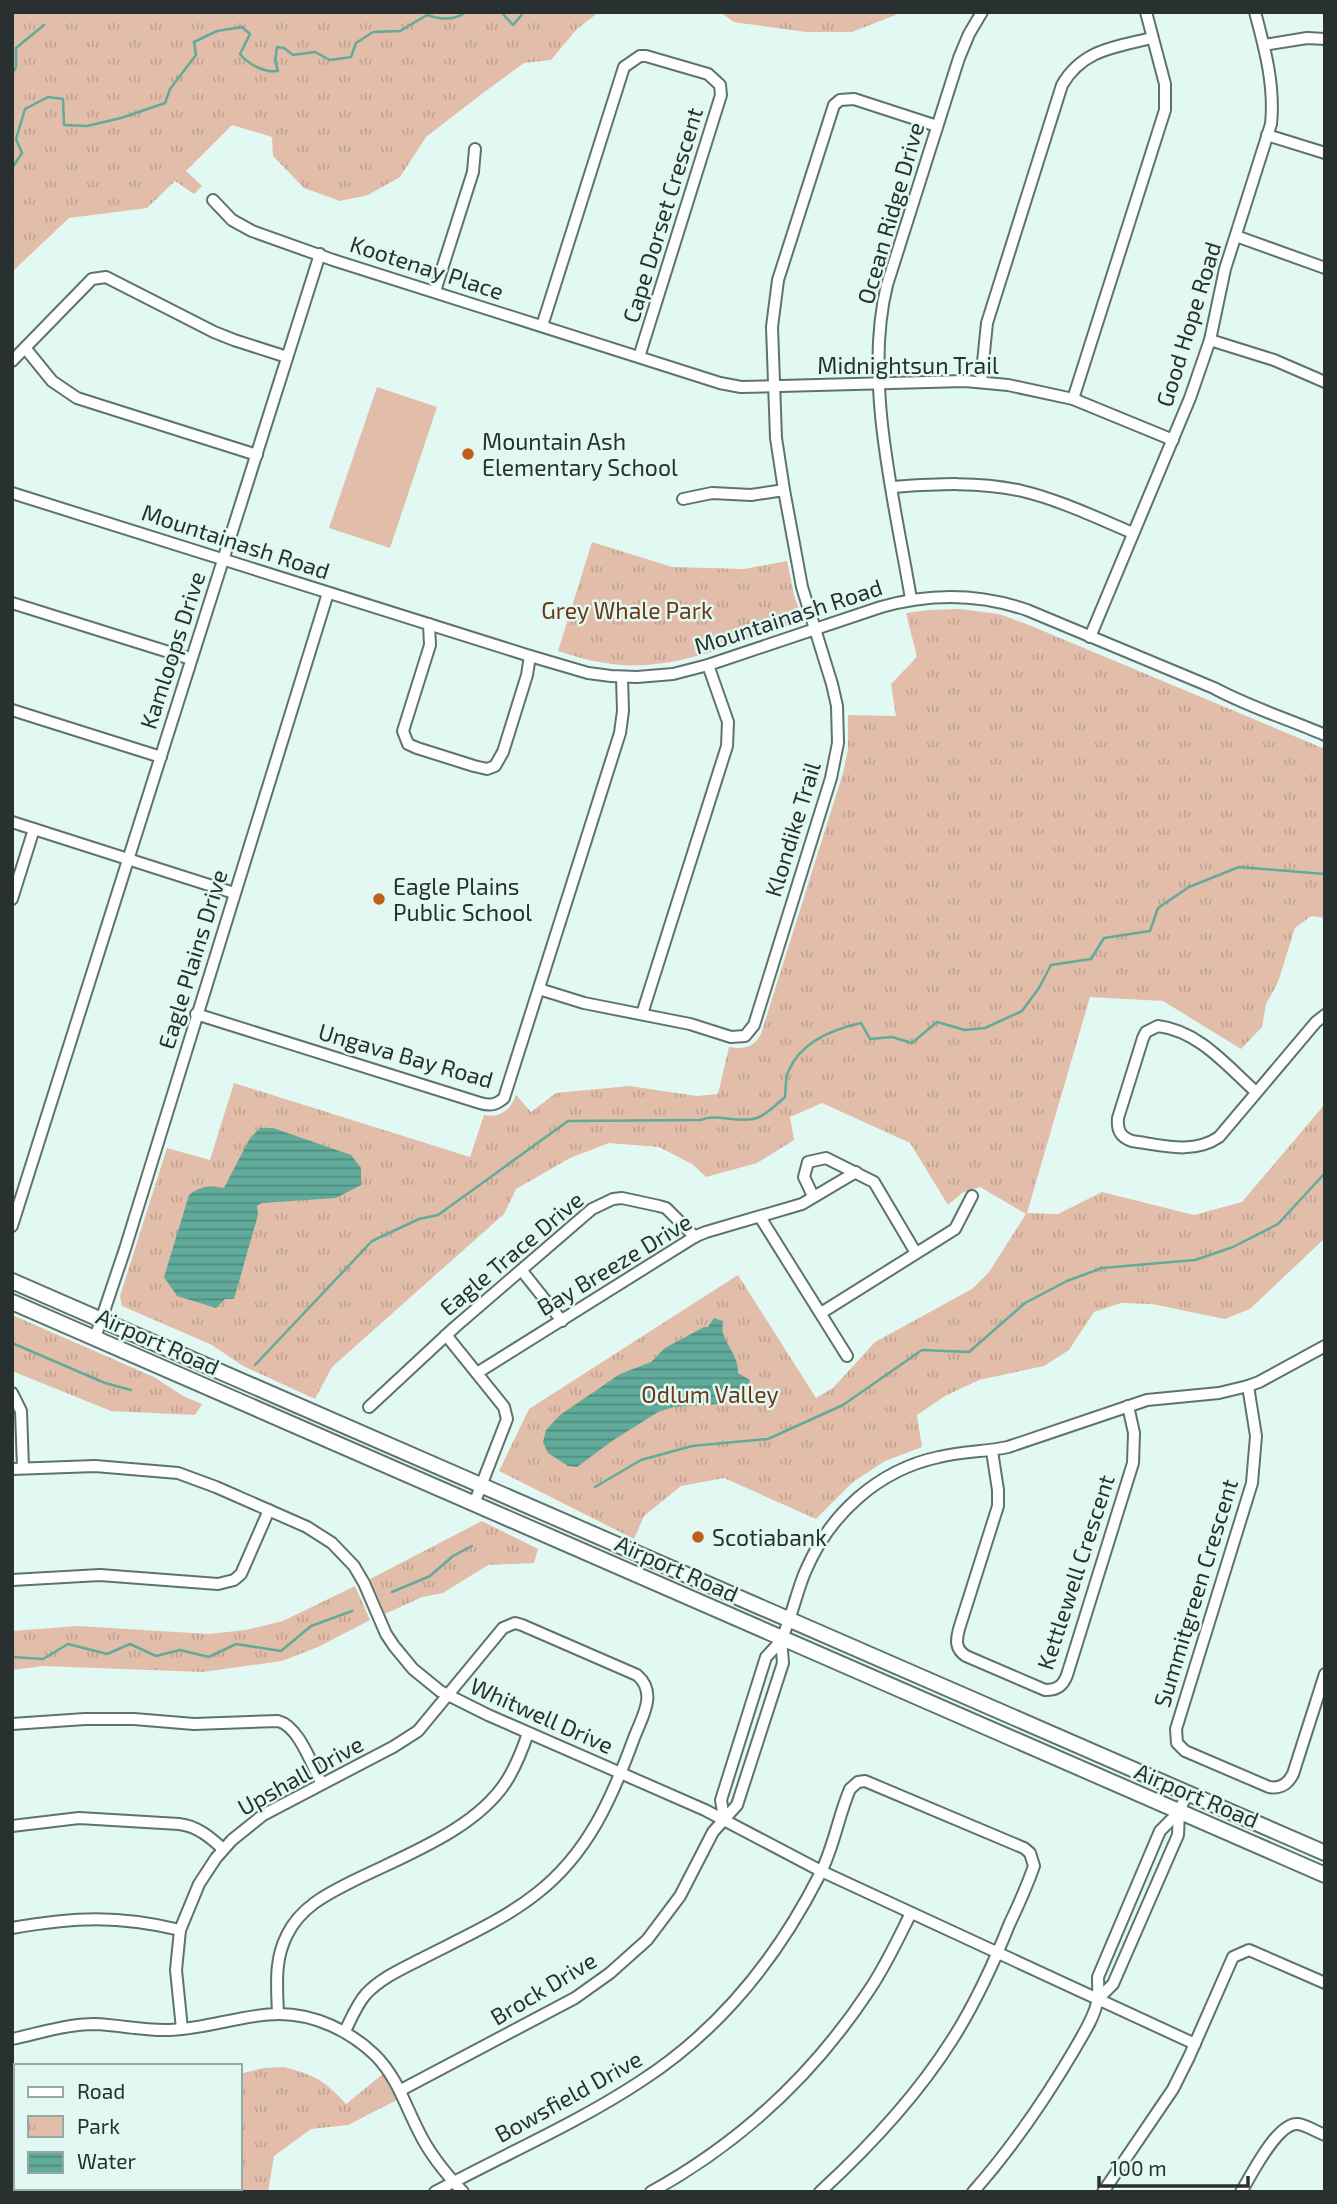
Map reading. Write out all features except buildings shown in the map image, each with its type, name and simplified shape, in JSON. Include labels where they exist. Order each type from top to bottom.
[{"type":"main road","name":"Airport Road","points":[[12,1281],[1325,1853]]},
{"type":"main road","name":"Airport Road","points":[[12,1302],[1325,1875]]},
{"type":"street","name":"Ocean Ridge Drive","points":[[911,599],[883,438],[879,333],[884,298],[937,126],[963,46],[982,12]]},
{"type":"street","points":[[1073,399],[1165,110],[1164,84],[1146,12]]},
{"type":"street","name":"Good Hope Road","points":[[1090,637],[1190,398],[1210,340],[1225,269],[1271,124],[1269,69],[1255,12]]},
{"type":"street","points":[[981,382],[987,323],[1062,85],[1077,64],[1091,55],[1153,38]]},
{"type":"street","points":[[1264,45],[1307,38],[1325,39]]},
{"type":"street","name":"Cape Dorset Crescent","points":[[542,326],[624,66],[646,55],[708,74],[720,85],[721,95],[639,357]]},
{"type":"street","name":"Klondike Trail","points":[[642,1014],[690,1024],[731,1037],[745,1036],[754,1025],[836,755],[838,720],[835,694],[802,587],[776,438],[772,327],[778,280],[834,105],[840,100],[854,99],[937,126]]},
{"type":"street","points":[[1268,135],[1325,153]]},
{"type":"street","points":[[435,291],[473,172],[475,149]]},
{"type":"street","name":"Kootenay Place","points":[[213,200],[232,220],[252,231],[639,357]]},
{"type":"street","points":[[1236,236],[1325,268]]},
{"type":"street","name":"Kamloops Drive","points":[[12,1226],[320,254]]},
{"type":"street","points":[[12,361],[92,279],[106,277],[214,332],[287,357]]},
{"type":"street","points":[[1210,340],[1273,360],[1325,382]]},
{"type":"street","points":[[26,349],[52,381],[77,398],[257,456]]},
{"type":"street","name":"Midnightsun Trail","points":[[639,357],[730,386],[981,382],[1022,387],[1073,399],[1173,440]]},
{"type":"street","points":[[892,487],[958,484],[1022,491],[1058,502],[1133,534]]},
{"type":"street","points":[[683,499],[712,493],[738,495],[784,490]]},
{"type":"street","name":"Mountainash Road","points":[[12,492],[589,673],[622,677],[673,674],[709,665],[911,599],[962,597],[997,601],[1027,610],[1325,735]]},
{"type":"street","name":"Eagle Plains Drive","points":[[94,1338],[328,593]]},
{"type":"street","points":[[12,603],[191,659]]},
{"type":"street","points":[[429,624],[430,645],[403,732],[408,744],[428,752],[487,769],[495,766],[503,752],[527,675],[530,656]]},
{"type":"street","points":[[539,989],[584,1003],[642,1014],[727,746],[729,728],[709,665]]},
{"type":"street","name":"Ungava Bay Road","points":[[196,1014],[489,1105],[498,1103],[504,1098],[620,733],[623,711],[622,677]]},
{"type":"street","points":[[12,710],[161,757]]},
{"type":"street","points":[[12,822],[234,893]]},
{"type":"street","points":[[12,899],[34,829]]},
{"type":"street","points":[[1256,1092],[1197,1040],[1158,1026],[1146,1032],[1143,1038],[1117,1126],[1124,1138],[1132,1141],[1186,1148],[1205,1146],[1219,1137],[1316,1022],[1325,1015]]},
{"type":"street","points":[[813,1196],[804,1177],[808,1162],[826,1158],[856,1172],[874,1182],[916,1253]]},
{"type":"street","name":"Bay Breeze Drive","points":[[477,1373],[695,1237],[802,1204],[856,1172]]},
{"type":"street","points":[[821,1313],[954,1229],[972,1196]]},
{"type":"street","name":"Eagle Trace Drive","points":[[369,1407],[446,1335],[587,1212],[617,1198],[626,1198],[666,1208],[695,1237]]},
{"type":"street","points":[[760,1217],[848,1356]]},
{"type":"street","points":[[522,1271],[562,1321]]},
{"type":"street","points":[[446,1335],[504,1407],[507,1419],[474,1504]]},
{"type":"street","name":"Brock Drive","points":[[724,1819],[721,1800],[766,1657],[781,1639],[806,1569],[819,1545],[834,1522],[861,1495],[883,1479],[940,1456],[992,1451],[1157,1398],[1209,1394],[1248,1386],[1325,1346]]},
{"type":"street","name":"Summitgreen Crescent","points":[[1248,1386],[1256,1436],[1252,1483],[1176,1729],[1177,1743],[1185,1751],[1269,1787],[1281,1786],[1293,1774],[1325,1674]]},
{"type":"street","points":[[12,1392],[21,1411],[18,1468]]},
{"type":"street","name":"Kettlewell Crescent","points":[[992,1451],[998,1506],[959,1629],[957,1645],[966,1656],[1045,1690],[1052,1690],[1060,1686],[1067,1675],[1133,1463],[1135,1433],[1128,1406]]},
{"type":"street","name":"Whitwell Drive","points":[[18,1468],[95,1466],[178,1473],[316,1532],[342,1553],[359,1574],[394,1646],[427,1681],[448,1696],[724,1819],[821,1871],[1195,2044]]},
{"type":"street","points":[[12,1580],[100,1575],[193,1583],[227,1583],[241,1574],[269,1510]]},
{"type":"street","name":"Upshall Drive","points":[[182,2029],[176,1970],[180,1930],[199,1884],[223,1849],[243,1830],[263,1815],[411,1737],[424,1725],[503,1628],[515,1623],[637,1675],[645,1683],[648,1697],[621,1774],[596,1827],[579,1852],[554,1879],[511,1912],[383,1980],[360,2001],[345,2031]]},
{"type":"street","name":"Brock Drive","points":[[401,2090],[556,2009],[610,1973],[647,1940],[680,1896],[713,1832],[737,1805],[783,1663],[781,1639]]},
{"type":"street","points":[[12,1724],[85,1719],[134,1719],[194,1724],[284,1722],[295,1733],[321,1784]]},
{"type":"street","points":[[278,2014],[279,1958],[285,1938],[298,1917],[326,1895],[457,1828],[485,1808],[509,1778],[528,1733]]},
{"type":"street","name":"Bowsfield Drive","points":[[435,2192],[618,2096],[664,2066],[730,2006],[760,1972],[783,1940],[828,1857],[850,1789],[858,1782],[865,1781],[1024,1848],[1030,1853],[1034,1866],[998,1953]]},
{"type":"street","points":[[1098,1999],[1114,1984],[1178,1835],[1179,1812],[1187,1793]]},
{"type":"street","points":[[973,2192],[1007,2150],[1062,2070],[1095,2013],[1098,1977],[1160,1831],[1179,1812]]},
{"type":"street","points":[[12,1826],[79,1818],[189,1825],[223,1849]]},
{"type":"street","points":[[651,2192],[683,2174],[742,2132],[806,2072],[845,2026],[872,1987],[911,1913]]},
{"type":"street","points":[[12,1928],[93,1918],[134,1921],[180,1930]]},
{"type":"street","points":[[1103,2192],[1173,2089],[1233,1957],[1249,1951],[1325,1983]]},
{"type":"street","points":[[820,2192],[852,2164],[915,2092],[953,2038],[998,1953]]},
{"type":"street","points":[[12,2039],[61,2027],[83,2025],[182,2029],[278,2014],[301,2016],[345,2031],[380,2060],[401,2090],[423,2141],[463,2192]]},
{"type":"street","points":[[1241,2192],[1278,2134],[1287,2127],[1298,2124],[1325,2135]]},
{"type":"green space","points":[[12,12],[599,12],[577,29],[551,60],[524,63],[426,137],[400,177],[368,195],[340,201],[304,188],[273,156],[272,137],[232,125],[186,171],[202,186],[194,194],[175,181],[147,208],[69,218],[12,272]]},
{"type":"green space","points":[[720,12],[903,12],[852,32],[806,32],[734,22]]},
{"type":"green space","points":[[377,387],[437,407],[390,548],[329,528]]},
{"type":"green space","name":"Grey Whale Park","points":[[592,542],[672,567],[744,569],[787,561],[801,616],[798,622],[733,645],[666,663],[621,665],[558,651]]},
{"type":"green space","name":"Odlum Valley","points":[[960,609],[999,614],[1029,625],[1325,749],[1325,918],[1311,916],[1295,928],[1278,982],[1266,1004],[1262,1027],[1241,1049],[1163,1001],[1090,997],[1027,1213],[1058,1214],[1102,1192],[1194,1215],[1242,1202],[1325,1104],[1325,1238],[1250,1309],[1225,1319],[1152,1304],[1121,1303],[1094,1312],[1069,1350],[1044,1366],[979,1380],[945,1396],[917,1415],[922,1447],[885,1461],[853,1482],[816,1519],[724,1478],[681,1486],[644,1516],[634,1539],[499,1471],[529,1409],[738,1275],[816,1398],[833,1388],[875,1342],[972,1289],[989,1272],[1026,1214],[980,1187],[962,1193],[948,1205],[910,1143],[822,1103],[790,1117],[794,1140],[757,1163],[706,1177],[692,1164],[659,1147],[609,1143],[570,1158],[516,1189],[504,1214],[332,1367],[315,1399],[243,1366],[212,1345],[122,1306],[120,1296],[167,1148],[210,1160],[234,1083],[470,1157],[484,1115],[504,1112],[516,1095],[531,1112],[556,1093],[629,1086],[697,1096],[718,1094],[729,1047],[748,1046],[761,1034],[843,773],[848,749],[848,715],[896,716],[891,684],[917,657],[906,613]]},
{"type":"green space","points":[[12,1315],[154,1377],[183,1396],[202,1404],[195,1415],[111,1411],[12,1371]]},
{"type":"green space","points":[[482,1521],[538,1549],[534,1563],[488,1565],[443,1593],[422,1597],[385,1614],[370,1579]]},
{"type":"green space","points":[[355,1586],[370,1620],[318,1647],[282,1661],[203,1672],[43,1666],[12,1670],[12,1631],[78,1626],[209,1634],[246,1630],[283,1621]]},
{"type":"green space","points":[[284,2067],[304,2073],[331,2089],[346,2104],[383,2074],[397,2100],[348,2125],[311,2129],[274,2156],[268,2192],[12,2192],[14,2090],[14,2190],[242,2190],[242,2073],[263,2068]]},
{"type":"water","points":[[260,1128],[273,1128],[351,1155],[361,1168],[361,1185],[336,1198],[262,1203],[257,1206],[258,1215],[234,1299],[225,1299],[216,1308],[177,1296],[164,1277],[189,1195],[206,1187],[224,1188],[250,1138]]},
{"type":"water","points":[[714,1318],[723,1321],[723,1333],[737,1362],[738,1373],[750,1380],[747,1395],[733,1396],[719,1404],[674,1407],[658,1412],[577,1467],[568,1466],[548,1453],[543,1442],[546,1430],[560,1415],[620,1374],[651,1362],[665,1348],[708,1327]]},
{"type":"water","points":[[12,2123],[14,2190],[104,2192],[12,2192]]},
{"type":"waterway","points":[[12,168],[22,153],[16,139],[25,109],[48,97],[63,99],[64,125],[87,126],[165,103],[170,89],[196,55],[194,42],[217,31],[242,27],[250,34],[240,54],[257,67],[278,71],[275,61],[277,47],[284,48],[293,55],[315,52],[330,60],[351,57],[356,43],[373,32],[400,31],[427,15],[447,19],[466,12]]},
{"type":"waterway","points":[[501,12],[513,25],[524,12]]},
{"type":"waterway","points":[[12,75],[16,67],[16,48],[44,25]]},
{"type":"waterway","points":[[255,1365],[372,1241],[419,1219],[438,1215],[568,1121],[757,1118],[785,1097],[786,1080],[794,1060],[810,1044],[830,1033],[861,1023],[870,1039],[892,1037],[912,1043],[937,1022],[965,1030],[985,1028],[1022,1011],[1039,988],[1051,965],[1091,959],[1104,938],[1150,931],[1158,908],[1189,887],[1239,867],[1325,874]]},
{"type":"waterway","points":[[595,1487],[641,1460],[692,1446],[768,1439],[843,1405],[922,1350],[969,1352],[1025,1303],[1067,1281],[1102,1268],[1195,1260],[1233,1247],[1278,1224],[1325,1173]]},
{"type":"waterway","points":[[12,1343],[105,1383],[131,1390]]},
{"type":"waterway","points":[[392,1592],[430,1576],[453,1556],[472,1546]]},
{"type":"waterway","points":[[12,1657],[43,1659],[68,1644],[107,1654],[130,1644],[156,1656],[180,1650],[209,1657],[236,1644],[281,1651],[311,1626],[352,1611]]},
{"type":"place","name":"Mountain Ash Elementary School","points":[[468,454]]},
{"type":"place","name":"Eagle Plains Public School","points":[[379,899]]},
{"type":"place","name":"Scotiabank","points":[[698,1537]]}]
